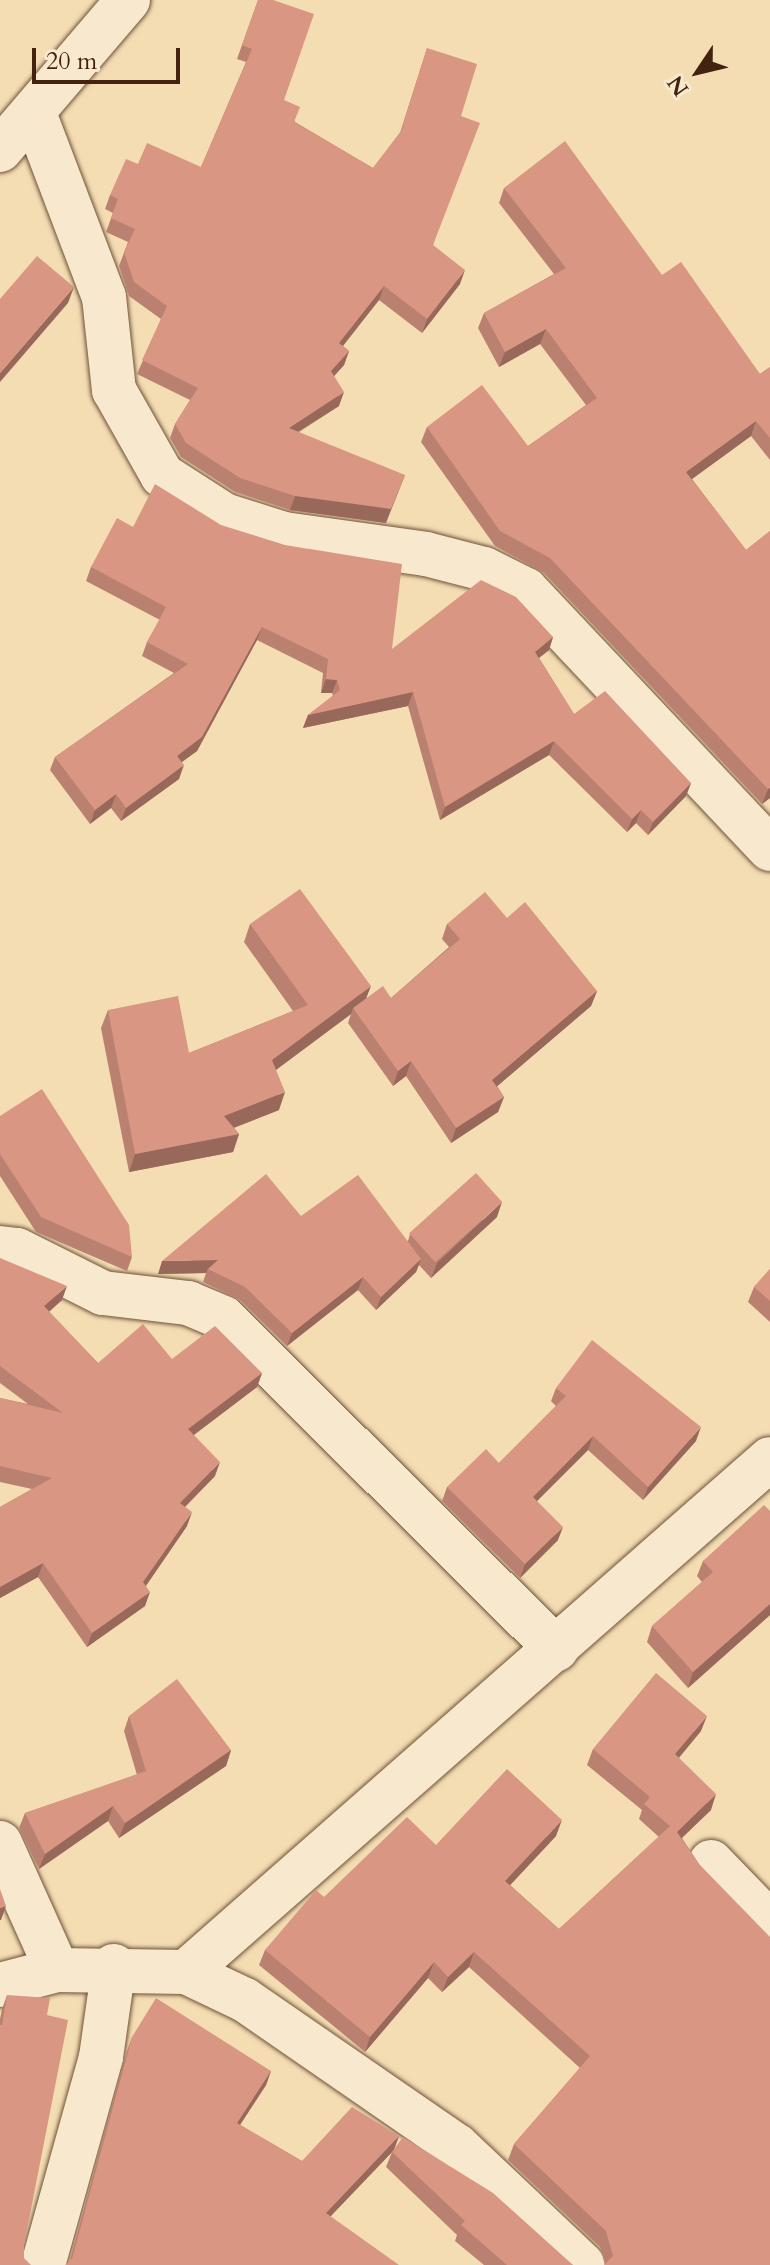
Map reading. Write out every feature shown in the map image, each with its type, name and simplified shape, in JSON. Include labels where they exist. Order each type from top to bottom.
[{"type":"street","points":[[0,150],[128,0]]},
{"type":"street","points":[[34,113],[104,297],[114,390],[162,475],[224,515],[269,529],[426,554],[484,569],[526,590],[770,849]]},
{"type":"street","points":[[0,1248],[17,1250],[103,1293],[188,1303],[223,1318],[556,1649]]},
{"type":"street","points":[[186,1972],[770,1459]]},
{"type":"street","points":[[0,1843],[57,1970]]},
{"type":"street","points":[[711,1862],[770,1923]]},
{"type":"street","points":[[43,2265],[101,2057],[114,1966]]},
{"type":"street","points":[[0,1985],[57,1970],[114,1966],[186,1972],[245,2000],[445,2137],[583,2265]]},
{"type":"building","points":[[258,0],[273,0],[314,14],[284,100],[300,107],[294,122],[373,168],[401,131],[427,48],[477,64],[461,116],[480,123],[433,245],[465,270],[427,319],[384,286],[339,343],[349,351],[331,371],[344,392],[289,428],[405,475],[391,509],[295,496],[240,478],[186,443],[175,424],[198,388],[142,360],[167,306],[134,282],[124,252],[135,229],[111,218],[118,199],[110,195],[126,159],[138,164],[147,143],[201,167],[252,49],[242,45]]},
{"type":"building","points":[[565,141],[662,275],[681,262],[760,374],[770,367],[770,438],[756,421],[686,472],[746,550],[770,531],[768,789],[550,558],[500,531],[427,427],[482,385],[528,446],[597,398],[546,329],[505,352],[484,313],[566,268],[504,188]]},
{"type":"building","points":[[37,256],[74,287],[0,373],[0,299]]},
{"type":"building","points":[[155,484],[221,525],[285,545],[402,564],[392,649],[481,580],[516,597],[553,637],[535,652],[574,714],[605,691],[691,783],[653,822],[641,810],[632,819],[554,741],[445,807],[413,692],[308,715],[340,690],[337,680],[326,679],[328,659],[262,627],[202,737],[177,756],[184,765],[126,808],[116,794],[95,810],[55,757],[188,664],[147,642],[166,607],[91,567],[117,518],[133,527]]},
{"type":"building","points":[[300,889],[371,986],[272,1060],[285,1092],[224,1116],[239,1134],[135,1154],[108,1010],[178,996],[189,1053],[308,1005],[250,924]]},
{"type":"building","points":[[485,892],[507,918],[525,902],[597,991],[492,1080],[504,1097],[456,1128],[411,1061],[398,1071],[353,1008],[383,986],[391,998],[460,939],[447,924]]},
{"type":"building","points":[[42,1089],[129,1225],[132,1257],[41,1217],[0,1154],[0,1116]]},
{"type":"building","points":[[476,1173],[502,1202],[435,1262],[409,1233]]},
{"type":"building","points":[[266,1174],[301,1216],[358,1175],[421,1259],[381,1297],[363,1277],[292,1333],[245,1287],[208,1269],[218,1260],[162,1261]]},
{"type":"building","points":[[0,1258],[67,1286],[44,1306],[98,1363],[143,1324],[172,1359],[215,1326],[262,1373],[188,1429],[220,1462],[180,1503],[192,1512],[143,1582],[150,1592],[92,1633],[43,1563],[0,1587],[0,1507],[52,1478],[0,1466],[0,1398],[63,1413],[0,1366]]},
{"type":"building","points":[[770,1269],[770,1301],[754,1287]]},
{"type":"building","points":[[592,1340],[701,1427],[648,1487],[593,1436],[533,1497],[563,1527],[525,1564],[447,1487],[486,1449],[499,1463],[566,1396],[556,1388]]},
{"type":"building","points":[[764,1505],[770,1511],[770,1604],[693,1672],[652,1626],[713,1572],[703,1561]]},
{"type":"building","points":[[656,1673],[707,1716],[675,1754],[716,1794],[677,1832],[699,1864],[770,1937],[770,2265],[604,2265],[613,2256],[606,2231],[514,2144],[590,2056],[474,1952],[448,1977],[434,1962],[370,2037],[265,1950],[316,1890],[324,1897],[407,1817],[436,1845],[507,1769],[562,1820],[505,1881],[559,1929],[670,1826],[644,1804],[650,1797],[593,1749]]},
{"type":"building","points":[[177,1679],[231,1750],[125,1823],[113,1806],[45,1854],[25,1813],[146,1771],[129,1716]]},
{"type":"building","points":[[0,1889],[6,1906],[0,1908]]},
{"type":"building","points":[[7,1995],[50,1998],[47,2015],[68,2020],[24,2245],[24,2258],[31,2265],[0,2265],[0,2025]]},
{"type":"building","points":[[156,1998],[271,2071],[237,2123],[302,2161],[352,2107],[399,2136],[326,2213],[399,2265],[65,2265],[72,2259],[132,2037]]},
{"type":"building","points":[[403,2137],[493,2193],[573,2265],[507,2265],[461,2225],[465,2221],[392,2152]]}]
